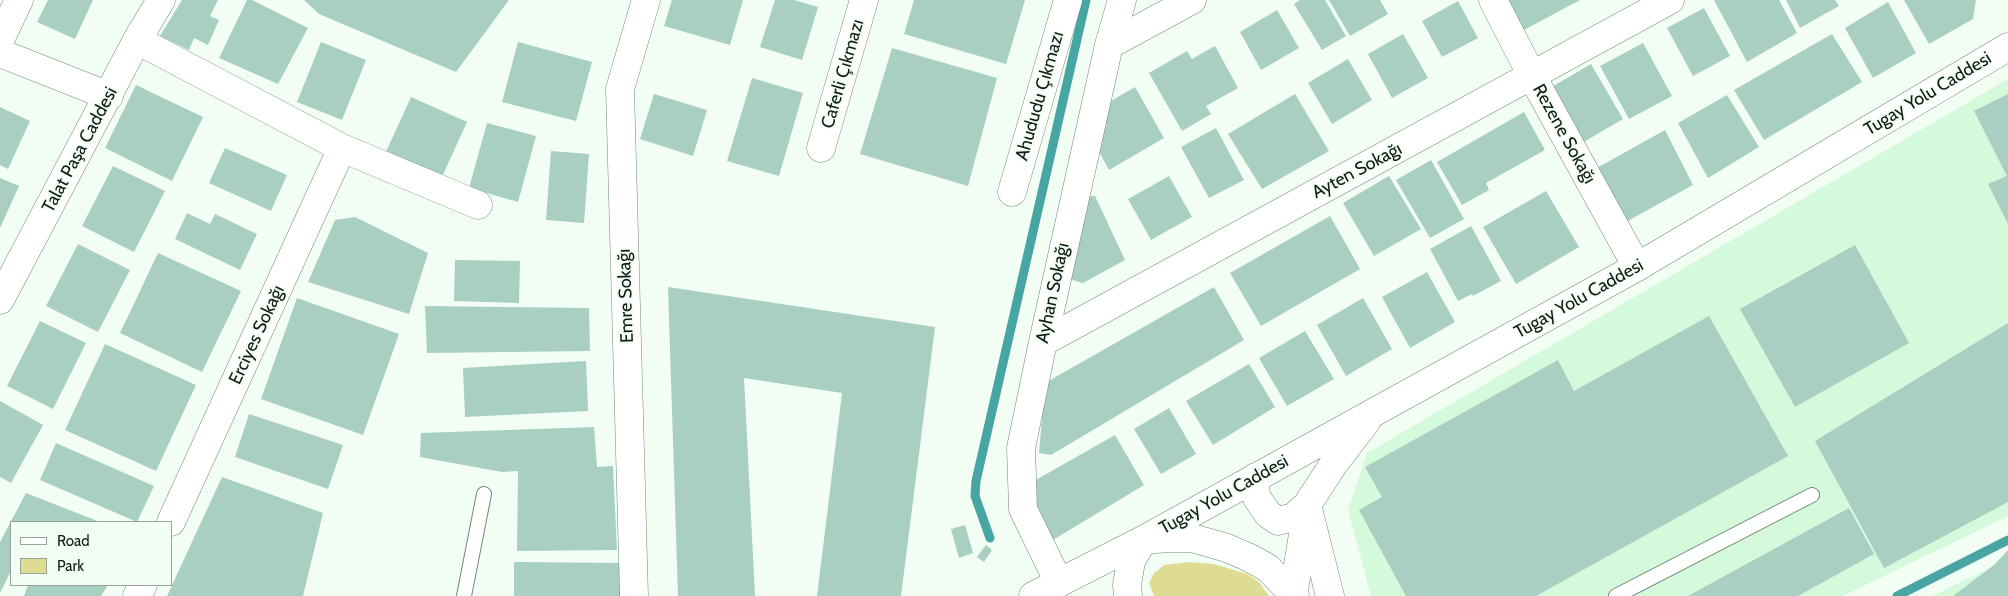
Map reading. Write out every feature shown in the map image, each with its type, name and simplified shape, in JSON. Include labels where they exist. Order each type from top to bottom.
[{"type":"street","points":[[0,40],[19,0]]},
{"type":"street","name":"Talat Paşa Caddesi","points":[[0,300],[137,40],[161,0]]},
{"type":"street","name":"Emre Sokağı","points":[[634,596],[620,89],[646,0]]},
{"type":"street","name":"Caferli Çıkmazı","points":[[821,148],[864,0]]},
{"type":"street","name":"Ahududu Çıkmazı","points":[[1012,192],[1068,0]]},
{"type":"street","name":"Ayhan Sokağı","points":[[1058,583],[1023,509],[1021,448],[1109,45],[1122,0]]},
{"type":"street","points":[[1109,45],[1192,0]]},
{"type":"street","name":"Rezene Sokağı","points":[[1493,0],[1532,76],[1637,267]]},
{"type":"street","name":"Ayten Sokağı","points":[[1043,342],[1670,0]]},
{"type":"street","points":[[137,40],[342,148],[478,205]]},
{"type":"street","name":"Tugay Yolu Caddesi","points":[[1033,596],[1144,540],[1637,267],[2008,47]]},
{"type":"street","points":[[0,52],[109,96]]},
{"type":"street","name":"Erciyes Sokağı","points":[[171,521],[342,148]]},
{"type":"street","points":[[1256,477],[1255,490],[1257,498],[1268,514],[1278,521],[1294,517],[1307,505],[1333,465],[1371,415]]},
{"type":"street","points":[[1294,596],[1307,505]]},
{"type":"street","points":[[1307,505],[1330,596]]},
{"type":"street","points":[[1128,596],[1127,585],[1131,561],[1144,540],[1192,538],[1227,548],[1268,568],[1294,596]]},
{"type":"lane","points":[[464,596],[484,494]]},
{"type":"lane","points":[[1616,596],[1812,495]]},
{"type":"shaded area","points":[[2008,79],[2008,516],[1843,596],[1371,596],[1348,510],[1367,453]]},
{"type":"shaded area","points":[[2008,560],[2008,596],[1932,596]]},
{"type":"green space","points":[[1190,562],[1214,564],[1247,574],[1259,582],[1269,596],[1154,596],[1149,583],[1154,573],[1164,565]]},
{"type":"building","points":[[48,0],[93,0],[75,39],[37,22]]},
{"type":"building","points":[[182,0],[218,0],[210,16],[219,20],[208,45],[194,38],[189,50],[160,36]]},
{"type":"building","points":[[247,0],[252,0],[308,28],[278,84],[219,58]]},
{"type":"building","points":[[304,0],[509,0],[456,72],[319,14]]},
{"type":"building","points":[[672,0],[743,0],[730,45],[664,26]]},
{"type":"building","points":[[775,0],[794,0],[818,7],[802,60],[760,47]]},
{"type":"building","points":[[914,0],[1025,0],[1006,64],[904,34]]},
{"type":"building","points":[[1300,0],[1325,0],[1346,36],[1322,50],[1294,4]]},
{"type":"building","points":[[1329,0],[1380,0],[1388,14],[1350,36]]},
{"type":"building","points":[[1506,0],[1580,0],[1524,30]]},
{"type":"building","points":[[1714,0],[1779,0],[1797,33],[1747,62]]},
{"type":"building","points":[[1786,0],[1835,0],[1839,6],[1800,28]]},
{"type":"building","points":[[1904,0],[1976,0],[1973,19],[1929,44]]},
{"type":"building","points":[[1458,1],[1478,38],[1442,57],[1422,21]]},
{"type":"building","points":[[1888,2],[1916,53],[1873,78],[1845,28]]},
{"type":"building","points":[[1704,8],[1730,56],[1693,76],[1667,28]]},
{"type":"building","points":[[1277,10],[1299,48],[1261,70],[1240,32]]},
{"type":"building","points":[[1403,34],[1428,78],[1392,98],[1368,54]]},
{"type":"building","points":[[1832,34],[1862,82],[1764,140],[1734,90]]},
{"type":"building","points":[[321,42],[366,60],[342,120],[297,102]]},
{"type":"building","points":[[518,42],[592,62],[576,121],[502,102]]},
{"type":"building","points":[[1643,43],[1672,96],[1629,119],[1600,66]]},
{"type":"building","points":[[1215,46],[1238,88],[1206,106],[1211,114],[1182,131],[1149,73],[1187,51],[1192,59]]},
{"type":"building","points":[[892,48],[997,78],[968,186],[860,154]]},
{"type":"building","points":[[1348,59],[1372,100],[1332,124],[1308,83]]},
{"type":"building","points":[[1591,64],[1623,119],[1582,143],[1550,88]]},
{"type":"building","points":[[752,78],[803,93],[779,176],[727,161]]},
{"type":"building","points":[[136,85],[203,117],[172,181],[105,148]]},
{"type":"building","points":[[1135,87],[1164,138],[1109,170],[1096,146],[1103,143],[1098,134],[1107,126],[1099,108]]},
{"type":"building","points":[[654,94],[707,110],[693,156],[640,139]]},
{"type":"building","points":[[1295,94],[1329,151],[1262,189],[1228,134]]},
{"type":"building","points":[[2008,94],[2008,224],[1988,184],[2007,176],[1974,111]]},
{"type":"building","points":[[1727,95],[1759,147],[1708,178],[1678,123]]},
{"type":"building","points":[[411,97],[467,122],[441,179],[385,154]]},
{"type":"building","points":[[0,107],[30,121],[8,169],[0,165]]},
{"type":"building","points":[[1524,112],[1545,150],[1486,183],[1489,190],[1462,205],[1437,162]]},
{"type":"building","points":[[487,123],[536,136],[518,202],[469,188]]},
{"type":"building","points":[[1216,128],[1244,180],[1209,198],[1181,147]]},
{"type":"building","points":[[1665,130],[1693,185],[1624,223],[1595,169]]},
{"type":"building","points":[[225,148],[287,175],[271,211],[209,183]]},
{"type":"building","points":[[551,151],[589,154],[584,223],[546,220]]},
{"type":"building","points":[[1431,160],[1464,219],[1430,238],[1396,180]]},
{"type":"building","points":[[113,166],[165,191],[134,252],[82,226]]},
{"type":"building","points":[[1169,176],[1192,217],[1151,240],[1128,199]]},
{"type":"building","points":[[1389,176],[1421,229],[1374,256],[1343,203]]},
{"type":"building","points":[[0,178],[19,186],[0,228]]},
{"type":"building","points":[[1546,191],[1579,247],[1516,284],[1483,227]]},
{"type":"building","points":[[1095,196],[1125,260],[1083,283],[1065,278],[1081,197]]},
{"type":"building","points":[[187,213],[210,224],[215,214],[257,234],[240,270],[175,239]]},
{"type":"building","points":[[1330,216],[1360,269],[1261,326],[1230,273]]},
{"type":"building","points":[[355,217],[428,253],[409,314],[308,282],[335,220]]},
{"type":"building","points":[[1471,226],[1501,281],[1473,296],[1472,294],[1458,301],[1430,249]]},
{"type":"building","points":[[78,244],[130,270],[98,332],[46,306]]},
{"type":"building","points":[[1855,245],[1909,343],[1795,407],[1740,309]]},
{"type":"building","points":[[158,253],[241,291],[202,372],[120,333]]},
{"type":"building","points":[[455,260],[520,261],[519,303],[454,301]]},
{"type":"building","points":[[1427,272],[1455,322],[1410,348],[1382,297]]},
{"type":"building","points":[[668,287],[935,327],[901,596],[817,596],[842,393],[744,378],[755,596],[678,596]]},
{"type":"building","points":[[1214,287],[1244,340],[1051,455],[1039,453],[1045,383]]},
{"type":"building","points":[[297,298],[399,334],[363,435],[261,399]]},
{"type":"building","points":[[1363,298],[1392,349],[1346,376],[1317,325]]},
{"type":"building","points":[[425,306],[589,308],[590,351],[427,353]]},
{"type":"building","points":[[1709,316],[1788,456],[1536,596],[1406,596],[1359,510],[1382,497],[1365,467],[1558,360],[1574,391]]},
{"type":"building","points":[[40,321],[86,343],[53,409],[7,386]]},
{"type":"building","points":[[2008,323],[2008,502],[1884,568],[1815,441]]},
{"type":"building","points":[[1305,331],[1334,379],[1287,406],[1259,358]]},
{"type":"building","points":[[105,344],[196,385],[156,471],[65,430]]},
{"type":"building","points":[[586,361],[588,411],[465,417],[463,368]]},
{"type":"building","points":[[1249,364],[1275,407],[1213,445],[1186,401]]},
{"type":"building","points":[[0,401],[43,425],[11,483],[0,477]]},
{"type":"building","points":[[1169,408],[1196,454],[1161,474],[1134,429]]},
{"type":"building","points":[[249,414],[343,445],[328,489],[235,457]]},
{"type":"building","points":[[594,427],[597,467],[613,466],[617,550],[517,551],[518,471],[502,472],[420,457],[421,433]]},
{"type":"building","points":[[1115,435],[1144,485],[1048,543],[1034,519],[1034,481]]},
{"type":"building","points":[[56,443],[154,486],[137,521],[135,521],[40,480]]},
{"type":"building","points":[[222,477],[323,513],[303,596],[167,596]]},
{"type":"building","points":[[26,493],[97,521],[11,521]]},
{"type":"building","points":[[1849,508],[1874,554],[1798,596],[1688,596]]},
{"type":"building","points":[[10,523],[10,573],[0,593],[0,542]]},
{"type":"building","points":[[965,525],[973,553],[959,558],[951,529]]},
{"type":"building","points":[[986,545],[992,550],[984,562],[977,557]]},
{"type":"building","points":[[2008,550],[2008,596],[1953,596],[1994,565]]},
{"type":"building","points":[[514,562],[623,563],[623,596],[514,596]]},
{"type":"building","points":[[28,586],[107,586],[101,596],[24,596]]},
{"type":"waterway","points":[[990,538],[975,496],[976,481],[1086,0]]},
{"type":"waterway","points":[[1897,596],[2008,540]]}]
